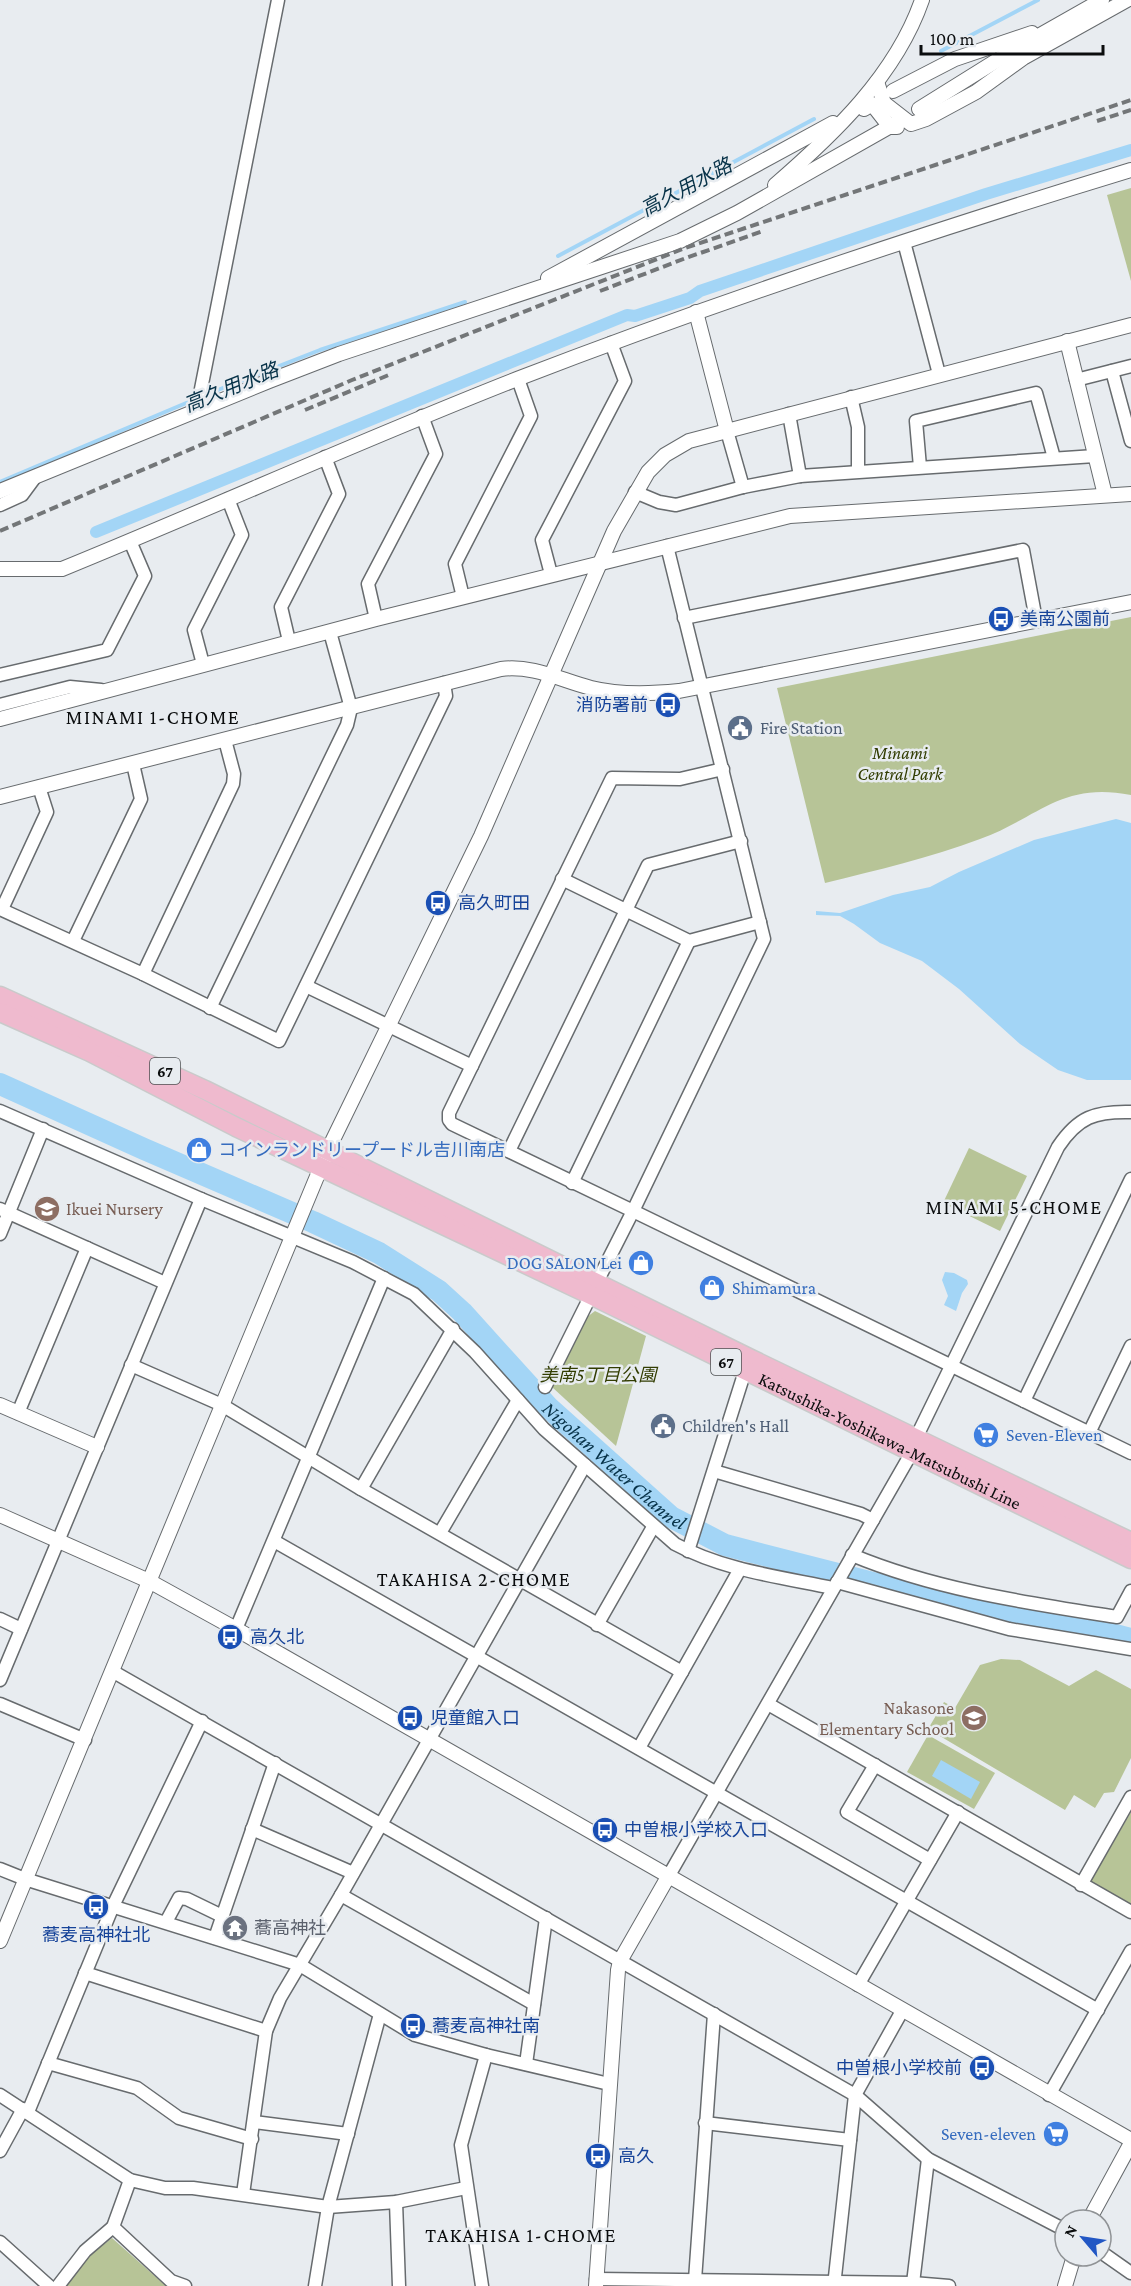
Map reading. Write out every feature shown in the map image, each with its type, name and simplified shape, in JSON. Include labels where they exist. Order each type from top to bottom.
[{"type":"main road","name":"Katsushika-Yoshikawa-Matsubushi Line","points":[[0,996],[205,1090],[328,1150],[745,1371],[1131,1542]]},
{"type":"main road","name":"Katsushika-Yoshikawa-Matsubushi Line","points":[[0,1012],[90,1052],[320,1167],[594,1289],[914,1445],[1131,1559]]},
{"type":"street","points":[[201,399],[278,0]]},
{"type":"street","points":[[753,204],[823,144],[877,82],[912,28],[922,0]]},
{"type":"street","points":[[919,109],[1102,0]]},
{"type":"street","points":[[877,82],[884,103],[911,124],[926,119],[976,92],[1023,58],[1127,0]]},
{"type":"street","points":[[893,91],[955,59],[1060,23]]},
{"type":"street","points":[[0,491],[201,399],[680,241],[753,204],[896,125],[872,104],[864,109]]},
{"type":"street","points":[[514,296],[833,123]]},
{"type":"street","points":[[0,569],[62,569],[422,417],[611,343],[904,242],[1131,170]]},
{"type":"street","points":[[904,242],[939,374]]},
{"type":"street","points":[[696,312],[743,487]]},
{"type":"street","points":[[0,1941],[320,1167],[485,827],[598,564],[635,492],[648,472],[666,455],[689,441],[1131,325]]},
{"type":"street","points":[[1067,341],[1105,495]]},
{"type":"street","points":[[551,574],[542,540],[625,381],[611,343]]},
{"type":"street","points":[[1076,380],[1131,366]]},
{"type":"street","points":[[1112,371],[1131,441]]},
{"type":"street","points":[[464,597],[455,564],[531,416],[518,379]]},
{"type":"street","points":[[920,467],[916,421],[1036,393],[1054,458]]},
{"type":"street","points":[[851,397],[858,427],[858,471]]},
{"type":"street","points":[[789,414],[800,476]]},
{"type":"street","points":[[376,619],[368,584],[436,454],[422,417]]},
{"type":"street","points":[[635,492],[659,502],[676,505],[743,487],[800,476],[1095,456]]},
{"type":"street","points":[[289,641],[281,607],[339,494],[325,457]]},
{"type":"street","points":[[0,505],[22,495],[36,476]]},
{"type":"street","points":[[0,719],[110,691],[202,663],[761,522],[816,513],[1131,494]]},
{"type":"street","points":[[202,663],[194,630],[242,535],[228,499]]},
{"type":"street","points":[[0,675],[107,650],[145,576],[130,541]]},
{"type":"street","points":[[545,1387],[764,939],[667,546]]},
{"type":"street","points":[[684,618],[1023,550],[1036,620]]},
{"type":"street","points":[[0,797],[444,683],[515,667],[531,668],[594,688],[655,693],[702,688],[1131,602]]},
{"type":"street","points":[[210,1008],[347,725],[351,708],[330,632]]},
{"type":"street","points":[[39,787],[47,812],[1,909],[73,941],[279,1041],[446,696],[444,683]]},
{"type":"street","points":[[0,705],[70,687],[110,691]]},
{"type":"street","points":[[142,974],[233,784],[234,774],[225,740]]},
{"type":"street","points":[[73,941],[141,799],[133,764]]},
{"type":"street","points":[[723,769],[680,779],[612,778],[449,1113],[449,1120],[452,1124],[572,1183],[1131,1453]]},
{"type":"street","points":[[509,1151],[648,865],[741,841]]},
{"type":"street","points":[[562,879],[689,941],[760,922]]},
{"type":"street","points":[[572,1183],[689,941]]},
{"type":"street","points":[[306,986],[472,1066]]},
{"type":"street","points":[[0,1111],[201,1199],[293,1232],[414,1294],[453,1329],[544,1430],[653,1527],[688,1551],[717,1563],[740,1569],[835,1585],[1009,1629],[1131,1649]]},
{"type":"street","points":[[949,2286],[913,2283],[834,2284],[695,2280],[596,2282],[618,1970],[620,1961],[914,1445],[1058,1148],[1069,1131],[1082,1120],[1114,1112],[1131,1112]]},
{"type":"street","points":[[0,1234],[4,1211],[43,1129]]},
{"type":"street","points":[[1024,1401],[1131,1179]]},
{"type":"street","points":[[0,1680],[201,1199]]},
{"type":"street","points":[[4,1211],[165,1283]]},
{"type":"street","points":[[18,1413],[87,1248]]},
{"type":"street","points":[[236,1629],[384,1278]]},
{"type":"street","points":[[361,1489],[453,1329]]},
{"type":"street","points":[[1089,1433],[1131,1346]]},
{"type":"street","points":[[131,1365],[222,1405],[361,1489],[682,1672]]},
{"type":"street","points":[[688,1551],[745,1371]]},
{"type":"street","points":[[440,1533],[518,1400]]},
{"type":"street","points":[[0,1405],[97,1447]]},
{"type":"street","points":[[243,2194],[266,2031],[280,1998],[585,1465]]},
{"type":"street","points":[[714,1471],[873,1520]]},
{"type":"street","points":[[0,1515],[149,1581],[236,1629],[1131,2141],[1095,2208]]},
{"type":"street","points":[[597,1625],[653,1527]]},
{"type":"street","points":[[274,1540],[1098,2010]]},
{"type":"street","points":[[850,1559],[981,1593],[1117,1617],[1131,1591]]},
{"type":"street","points":[[639,1748],[740,1569]]},
{"type":"street","points":[[0,1619],[21,1629]]},
{"type":"street","points":[[112,1671],[855,2096],[928,2159],[1053,2224]]},
{"type":"street","points":[[0,1704],[85,1740]]},
{"type":"street","points":[[768,1704],[1131,1912]]},
{"type":"street","points":[[0,2151],[25,2111],[48,2063],[113,1906],[202,1721]]},
{"type":"street","points":[[215,1938],[275,1763]]},
{"type":"street","points":[[875,1764],[847,1812],[930,1860]]},
{"type":"street","points":[[1081,1884],[1131,1797]]},
{"type":"street","points":[[858,1985],[958,1812]]},
{"type":"street","points":[[252,1829],[353,1873]]},
{"type":"street","points":[[0,1869],[300,1965],[415,2035],[486,2055],[609,2084]]},
{"type":"street","points":[[341,1895],[534,2004]]},
{"type":"street","points":[[166,1922],[179,1898],[187,1899],[222,1916]]},
{"type":"street","points":[[526,2064],[546,1918]]},
{"type":"street","points":[[1049,2095],[1131,1951]]},
{"type":"street","points":[[85,1973],[266,2031]]},
{"type":"street","points":[[834,2284],[855,2096],[902,2011]]},
{"type":"street","points":[[315,2286],[328,2206],[380,2014]]},
{"type":"street","points":[[695,2280],[714,2014]]},
{"type":"street","points":[[482,2286],[461,2145],[486,2055]]},
{"type":"street","points":[[48,2063],[137,2088],[178,2118],[252,2139]]},
{"type":"street","points":[[0,2095],[130,2180],[165,2188],[193,2188],[328,2206],[396,2202],[466,2187]]},
{"type":"street","points":[[254,2122],[348,2134]]},
{"type":"street","points":[[705,2123],[850,2140]]},
{"type":"street","points":[[913,2283],[928,2159]]},
{"type":"street","points":[[58,2286],[85,2251],[112,2227],[130,2180]]},
{"type":"street","points":[[396,2202],[399,2286]]},
{"type":"street","points":[[112,2227],[171,2281],[185,2286]]},
{"type":"street","points":[[0,2242],[49,2286]]},
{"type":"street","points":[[1113,2260],[1131,2272]]},
{"type":"street","points":[[1065,2286],[1070,2268]]},
{"type":"green space","points":[[1131,188],[1131,281],[1107,195]]},
{"type":"green space","name":"Minami Central Park","points":[[1131,617],[1131,795],[1107,792],[1068,797],[1000,831],[961,846],[825,883],[777,688]]},
{"type":"green space","points":[[969,1148],[1027,1176],[1000,1231],[943,1203]]},
{"type":"green space","name":"美南5丁目公園","points":[[595,1311],[646,1336],[616,1446],[552,1387],[587,1317]]},
{"type":"green space","points":[[1001,1659],[1020,1660],[1069,1686],[1096,1670],[1131,1689],[1131,1758],[1114,1792],[1104,1793],[1095,1808],[1074,1795],[1065,1810],[928,1729],[944,1702],[955,1708],[980,1665]]},
{"type":"green space","points":[[928,1735],[995,1773],[974,1809],[907,1772]]},
{"type":"green space","points":[[1131,1812],[1131,1905],[1090,1882]]},
{"type":"green space","points":[[112,2238],[166,2286],[64,2286],[89,2256]]},
{"type":"water","points":[[1116,819],[1131,823],[1131,1080],[1087,1080],[1058,1070],[1020,1044],[959,989],[922,961],[880,943],[840,916],[816,915],[816,911],[840,913],[893,895],[930,887],[1034,840]]},
{"type":"water","points":[[945,1272],[954,1273],[967,1280],[968,1284],[962,1293],[956,1311],[944,1305],[948,1296],[942,1280]]},
{"type":"water","points":[[941,1760],[980,1782],[971,1799],[932,1776]]},
{"type":"waterway","name":"高久用水路","points":[[941,51],[1038,0]]},
{"type":"waterway","name":"高久用水路","points":[[558,256],[814,119]]},
{"type":"waterway","points":[[96,532],[627,315],[635,316],[690,298],[700,291],[986,194],[1131,150]]},
{"type":"waterway","name":"高久用水路","points":[[205,395],[320,350],[465,302]]},
{"type":"waterway","name":"高久用水路","points":[[0,482],[198,398]]},
{"type":"waterway","name":"Nigohan Water Channel","points":[[0,1084],[379,1253],[439,1291],[462,1312],[548,1407],[671,1517],[725,1545],[947,1602],[1131,1639]]},
{"type":"railway","points":[[0,531],[352,380],[685,248],[1131,100]]},
{"type":"railway","points":[[1097,121],[1131,110]]},
{"type":"railway","points":[[600,291],[763,231]]},
{"type":"railway","points":[[305,410],[391,374]]},
{"type":"place","name":"美南公園前","points":[[1001,619]]},
{"type":"place","name":"消防署前","points":[[668,705]]},
{"type":"place","name":"Fire Station","points":[[740,728]]},
{"type":"place","name":"高久町田","points":[[438,903]]},
{"type":"place","name":"コインランドリープードル吉川南店","points":[[199,1150]]},
{"type":"place","name":"Ikuei Nursery","points":[[47,1209]]},
{"type":"place","name":"DOG SALON Lei","points":[[641,1263]]},
{"type":"place","name":"Shimamura","points":[[712,1288]]},
{"type":"place","name":"Children's Hall","points":[[663,1426]]},
{"type":"place","name":"Seven-Eleven","points":[[986,1435]]},
{"type":"place","name":"高久北","points":[[230,1637]]},
{"type":"place","name":"児童館入口","points":[[410,1718]]},
{"type":"place","name":"Nakasone Elementary School","points":[[974,1718]]},
{"type":"place","name":"中曽根小学校入口","points":[[605,1830]]},
{"type":"place","name":"蕎麦高神社北","points":[[96,1907]]},
{"type":"place","name":"蕎高神社","points":[[235,1928]]},
{"type":"place","name":"蕎麦高神社南","points":[[413,2026]]},
{"type":"place","name":"中曽根小学校前","points":[[982,2068]]},
{"type":"place","name":"Seven-eleven","points":[[1056,2134]]},
{"type":"place","name":"高久","points":[[598,2156]]},
{"type":"district","name":"MINAMI 1-CHOME","points":[[153,717]]},
{"type":"district","name":"MINAMI 5-CHOME","points":[[1014,1207]]},
{"type":"district","name":"TAKAHISA 2-CHOME","points":[[474,1579]]},
{"type":"district","name":"TAKAHISA 1-CHOME","points":[[521,2235]]}]
